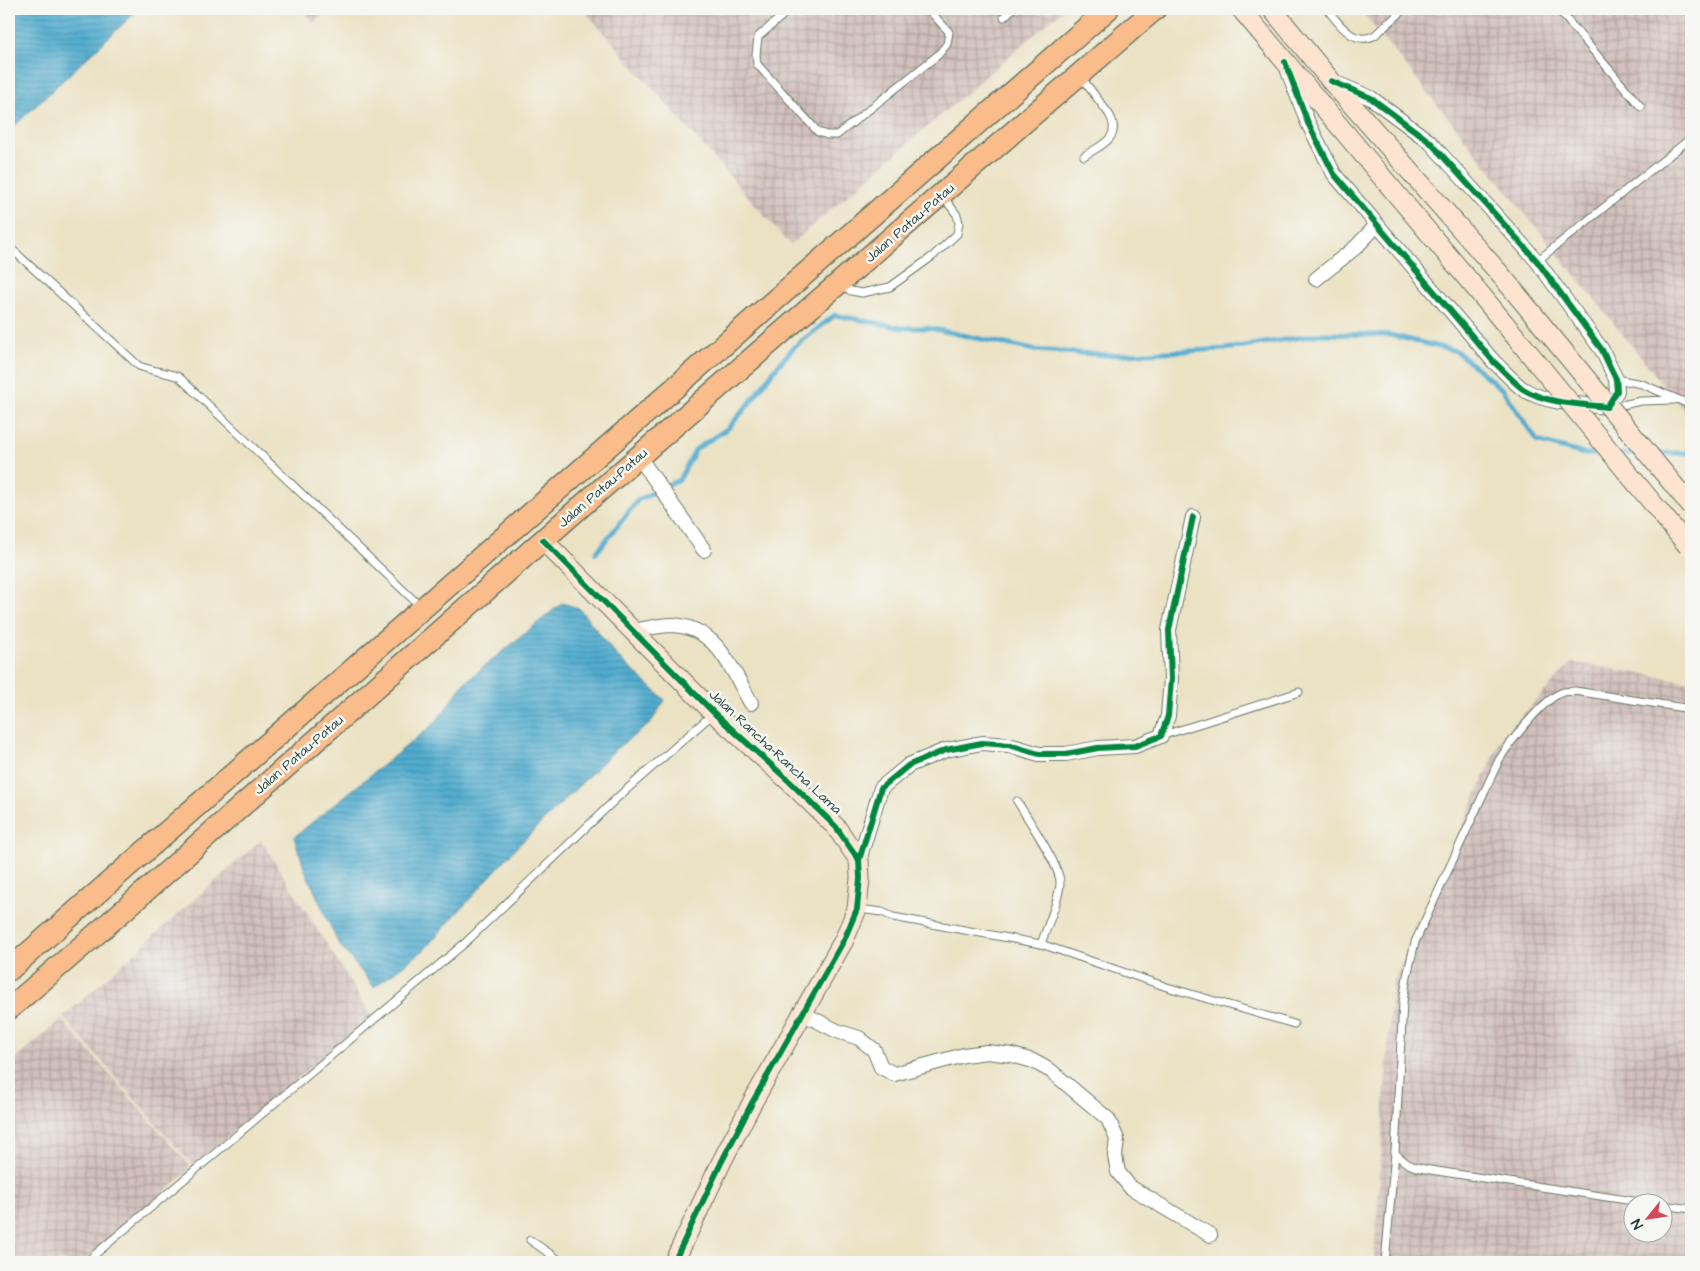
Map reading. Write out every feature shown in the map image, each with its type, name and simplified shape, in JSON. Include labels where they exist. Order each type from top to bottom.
[{"type":"main road","name":"Jalan Patau-Patau","points":[[9,970],[236,772],[302,711],[1108,9]]},
{"type":"main road","name":"Jalan Patau-Patau","points":[[9,1009],[543,540],[1155,9]]},
{"type":"street","points":[[1241,9],[1482,296],[1689,548]]},
{"type":"street","points":[[1272,9],[1500,274],[1691,506]]},
{"type":"street","points":[[1284,62],[1308,124],[1334,174],[1494,362],[1522,388],[1536,396],[1549,400],[1607,407],[1617,391],[1616,379],[1602,350],[1537,261],[1430,142],[1371,98],[1332,81]]},
{"type":"street","points":[[1316,279],[1356,247],[1377,225]]},
{"type":"street","points":[[639,457],[704,550]]},
{"type":"street","points":[[674,1262],[722,1161],[844,940],[857,909],[860,878],[859,860],[872,824],[881,788],[910,765],[946,750],[982,743],[1009,745],[1039,754],[1066,754],[1098,748],[1135,746],[1161,736],[1168,716],[1171,688],[1169,630],[1193,516]]},
{"type":"street","name":"Jalan Rancha-Rancha Lama","points":[[543,540],[714,713],[836,827],[859,860]]},
{"type":"street","points":[[633,631],[670,625],[693,628],[712,640],[726,658],[750,703]]},
{"type":"street","points":[[802,1013],[859,1038],[874,1050],[881,1067],[894,1074],[955,1058],[987,1052],[1012,1055],[1033,1061],[1051,1071],[1108,1118],[1116,1139],[1115,1156],[1118,1172],[1130,1187],[1210,1235]]},
{"type":"lane","points":[[790,9],[758,37],[756,55],[758,64],[818,132],[827,135],[837,135],[938,55],[947,44],[949,32],[928,9]]},
{"type":"lane","points":[[1004,16],[1012,9]]},
{"type":"lane","points":[[1327,9],[1344,29],[1353,36],[1362,38],[1370,38],[1375,35],[1398,11]]},
{"type":"lane","points":[[1558,9],[1642,107]]},
{"type":"lane","points":[[1079,75],[1109,114],[1112,119],[1114,132],[1111,139],[1084,156]]},
{"type":"lane","points":[[1537,261],[1691,138]]},
{"type":"lane","points":[[838,284],[851,291],[862,293],[886,288],[897,283],[938,251],[957,234],[959,223],[957,215],[942,195]]},
{"type":"lane","points":[[14,251],[140,366],[179,376],[421,608]]},
{"type":"lane","points":[[1616,379],[1642,384],[1691,405]]},
{"type":"lane","points":[[1607,407],[1642,401],[1677,400]]},
{"type":"lane","points":[[1385,1262],[1395,1153],[1407,976],[1415,942],[1499,760],[1506,748],[1540,708],[1553,697],[1563,692],[1575,691],[1691,709]]},
{"type":"lane","points":[[1161,736],[1299,692]]},
{"type":"lane","points":[[86,1262],[465,943],[618,797],[714,713]]},
{"type":"lane","points":[[1017,801],[1053,862],[1060,880],[1059,893],[1041,944]]},
{"type":"lane","points":[[857,909],[882,912],[893,917],[1041,944],[1167,987],[1294,1024]]},
{"type":"lane","points":[[1395,1153],[1404,1162],[1417,1168],[1622,1199]]},
{"type":"lane","points":[[1672,1206],[1691,1209]]},
{"type":"lane","points":[[530,1240],[562,1262]]},
{"type":"shaded area","points":[[302,9],[329,9],[313,23]]},
{"type":"shaded area","points":[[583,9],[1064,9],[790,245]]},
{"type":"shaded area","points":[[1360,9],[1691,9],[1691,419]]},
{"type":"shaded area","points":[[1572,662],[1691,682],[1691,1262],[1374,1262],[1392,985],[1502,737]]},
{"type":"shaded area","points":[[261,840],[372,1016],[193,1166],[63,1017]]},
{"type":"shaded area","points":[[61,1019],[192,1168],[83,1262],[9,1262],[9,1065]]},
{"type":"water","points":[[9,9],[139,9],[9,131]]},
{"type":"water","points":[[562,603],[579,608],[618,657],[665,700],[650,724],[617,748],[514,850],[423,951],[374,987],[338,943],[305,870],[294,837],[435,723],[464,683]]},
{"type":"waterway","points":[[596,553],[638,500],[679,480],[696,449],[728,428],[794,347],[835,315],[902,328],[929,328],[1034,350],[1108,355],[1225,349],[1322,334],[1390,335],[1456,351],[1503,390],[1537,441],[1584,454],[1605,454]]},
{"type":"waterway","points":[[1618,454],[1642,453]]},
{"type":"waterway","points":[[1653,453],[1691,453]]},
{"type":"cycle path","points":[[1285,62],[1308,123],[1334,174],[1494,362],[1519,386],[1542,398],[1607,407],[1617,391],[1616,379],[1602,350],[1537,261],[1430,142],[1371,98],[1331,81]]},
{"type":"cycle path","points":[[859,860],[881,788],[909,765],[946,750],[982,743],[1009,745],[1039,754],[1066,754],[1098,748],[1135,746],[1161,736],[1168,716],[1171,679],[1169,630],[1193,517]]},
{"type":"cycle path","points":[[543,540],[714,713],[836,827],[859,860],[860,878],[857,909],[844,940],[752,1103],[674,1262]]}]
